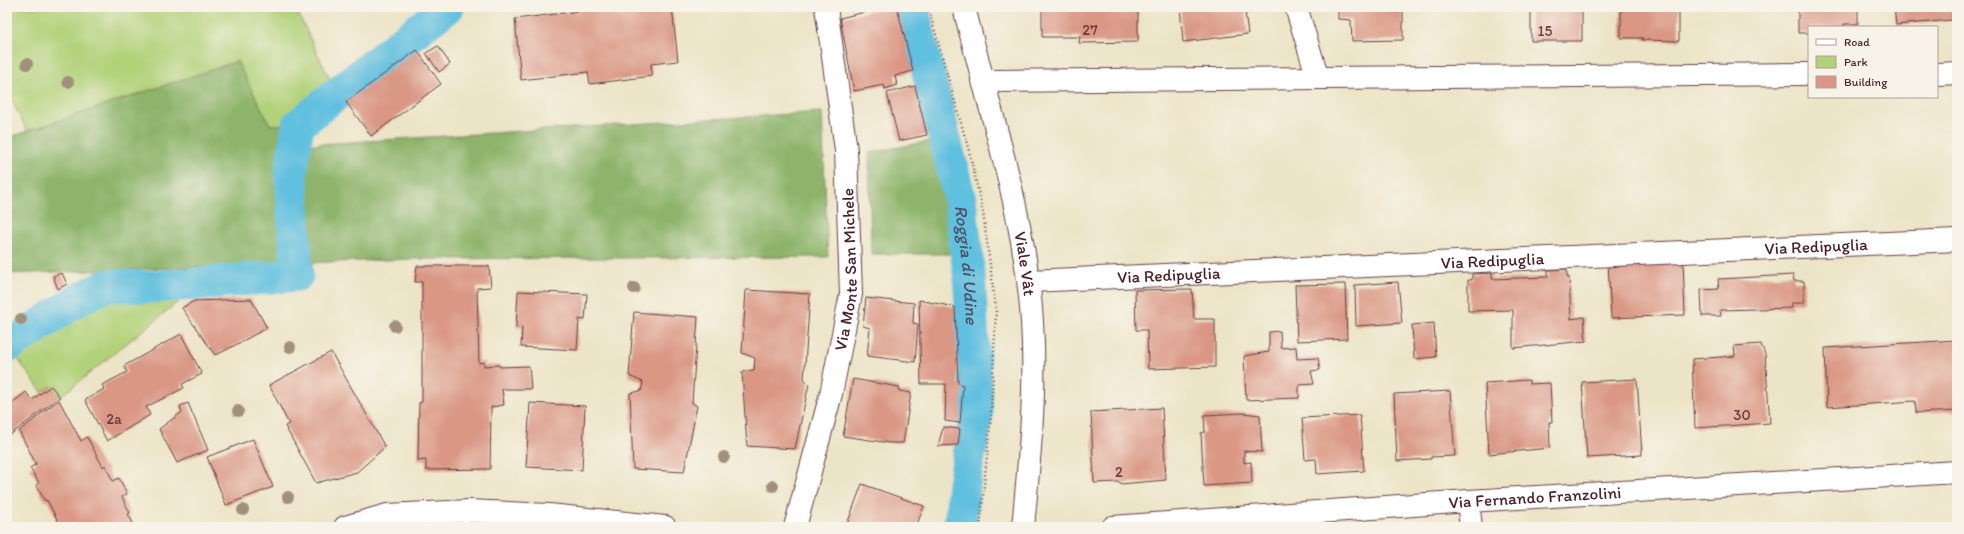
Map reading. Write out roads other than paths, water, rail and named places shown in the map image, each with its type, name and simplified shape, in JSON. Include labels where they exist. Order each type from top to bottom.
[{"type":"street","name":"Via Monte San Michele","points":[[795,527],[831,394],[851,294],[846,150],[826,7]]},
{"type":"street","name":"Viale Vât","points":[[964,7],[1003,155],[1020,228],[1028,281],[1034,363],[1030,450],[1023,527]]},
{"type":"street","points":[[1296,7],[1318,78]]},
{"type":"street","points":[[1938,74],[1957,73]]},
{"type":"street","points":[[982,80],[1808,74]]},
{"type":"street","name":"Via Redipuglia","points":[[1028,281],[1957,240]]},
{"type":"street","name":"Via Fernando Franzolini","points":[[1113,527],[1468,501],[1957,472]]},
{"type":"street","points":[[1468,501],[1472,527]]},
{"type":"street","points":[[345,527],[387,516],[469,510],[549,515],[665,527]]},
{"type":"waterway","points":[[7,347],[76,301],[107,285],[149,287],[297,275],[291,173],[298,125],[448,7]]},
{"type":"waterway","name":"Roggia di Udine","points":[[912,7],[960,200],[969,273],[977,412],[964,484],[960,527]]}]
